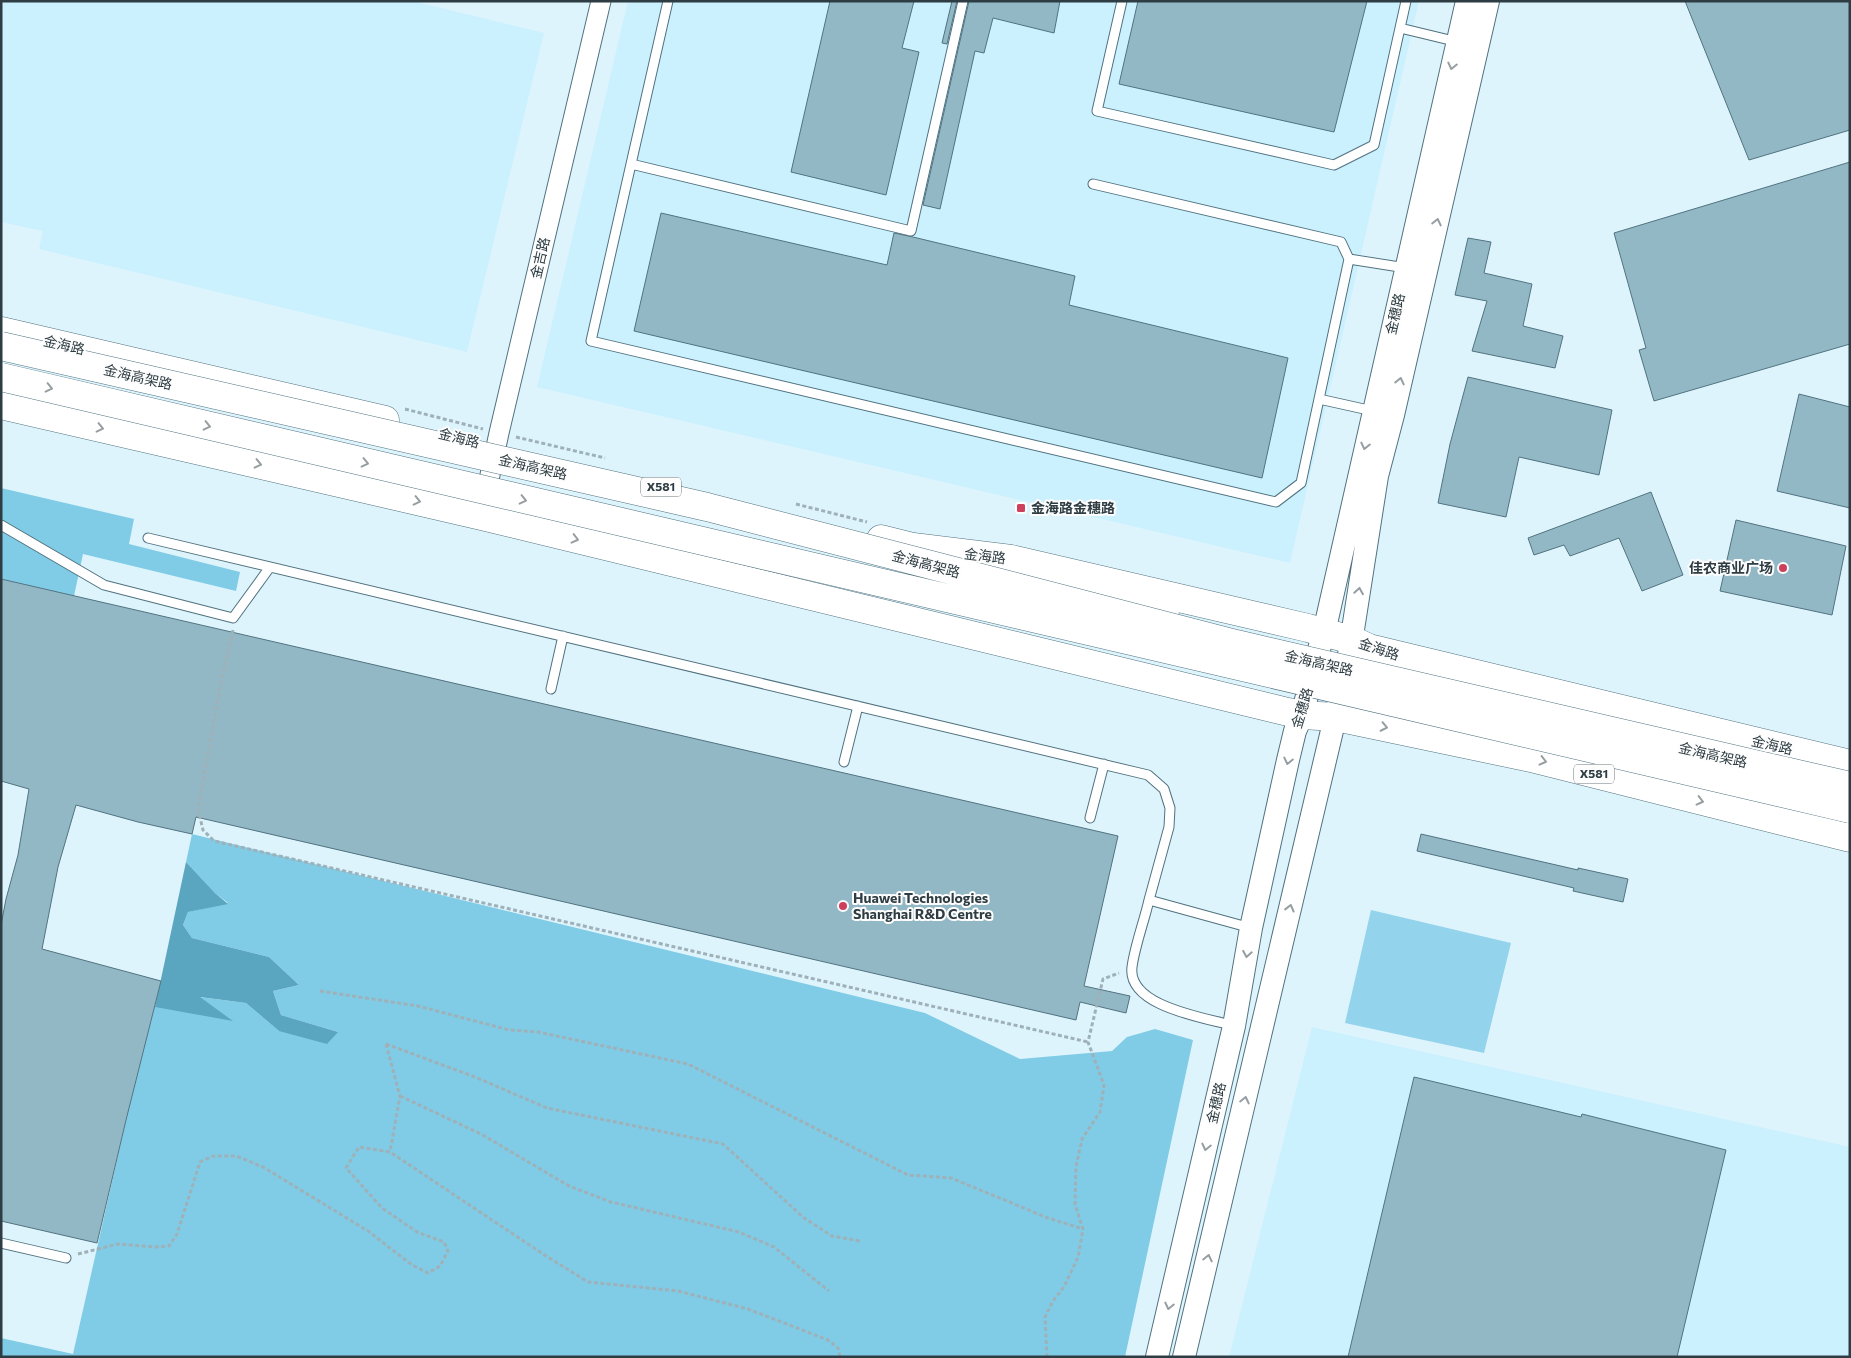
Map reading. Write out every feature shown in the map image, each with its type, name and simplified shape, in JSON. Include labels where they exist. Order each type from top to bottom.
[{"type":"main road","name":"金海路","points":[[1,331],[406,424],[496,448],[913,547],[1011,559],[1323,632],[1352,640],[1369,648],[1850,764]]},
{"type":"main road","name":"金海高架路","points":[[1,346],[707,507],[1236,644],[1850,786]]},
{"type":"main road","name":"金海高架路","points":[[1,377],[1850,809]]},
{"type":"main road","name":"X581","points":[[1,405],[482,516],[1302,715],[1336,717],[1531,758],[1850,838]]},
{"type":"main road","points":[[913,547],[1850,780]]},
{"type":"street","name":"金吉路","points":[[482,516],[496,448],[602,1]]},
{"type":"street","name":"金穗路","points":[[1157,1357],[1234,1026],[1251,928],[1295,731],[1302,715],[1383,413],[1468,44],[1467,1]]},
{"type":"street","name":"金穗路","points":[[1184,1357],[1336,717],[1352,640],[1377,476],[1383,413],[1406,268],[1468,44],[1488,1]]},
{"type":"lane","points":[[668,1],[591,341],[1276,502],[1301,483],[1349,259],[1341,242],[1093,184]]},
{"type":"lane","points":[[631,164],[911,231],[963,1]]},
{"type":"lane","points":[[1122,1],[1097,111],[1334,165],[1374,145],[1406,1]]},
{"type":"lane","points":[[1400,28],[1468,44]]},
{"type":"lane","points":[[1349,259],[1406,268]]},
{"type":"lane","points":[[1319,399],[1383,413]]},
{"type":"lane","points":[[1,525],[104,585],[233,618],[270,567]]},
{"type":"lane","points":[[148,538],[1148,775],[1164,789],[1170,808],[1168,827],[1132,969],[1136,986],[1149,998],[1165,1008],[1234,1026]]},
{"type":"lane","points":[[551,689],[563,636]]},
{"type":"lane","points":[[844,762],[858,706]]},
{"type":"lane","points":[[1090,818],[1104,764]]},
{"type":"lane","points":[[1149,900],[1251,928]]},
{"type":"lane","points":[[1,1242],[66,1258]]},
{"type":"path","points":[[233,618],[232,632],[198,809],[202,830],[214,841],[1088,1042]]},
{"type":"path","points":[[1047,1357],[1045,1317],[1053,1301],[1064,1287],[1078,1257],[1083,1229],[1074,1204],[1076,1167],[1082,1139],[1100,1112],[1104,1085],[1088,1042],[1103,979],[1132,969]]},
{"type":"path","points":[[320,992],[418,1006],[509,1030],[538,1032],[688,1064],[908,1175],[951,1178],[1048,1218],[1083,1229]]},
{"type":"path","points":[[390,1152],[400,1096],[386,1044],[475,1077],[547,1108],[723,1144],[804,1218],[832,1236],[860,1241]]},
{"type":"path","points":[[400,1096],[481,1134],[569,1186],[611,1202],[739,1232],[774,1247],[829,1291]]},
{"type":"path","points":[[66,1258],[89,1250],[118,1244],[156,1247],[169,1246],[177,1234],[200,1162],[213,1156],[236,1156],[263,1167],[368,1231],[412,1265],[428,1273],[440,1266],[448,1251],[444,1242],[417,1232],[382,1208],[346,1168],[359,1147],[390,1152],[588,1282],[678,1291],[748,1309],[828,1340],[838,1348],[840,1357]]},
{"type":"shaded area","points":[[1,1],[413,1],[544,33],[467,352],[39,249],[43,231],[1,222]]},
{"type":"shaded area","points":[[628,1],[1419,1],[1290,563],[537,387]]},
{"type":"shaded area","points":[[1,488],[134,519],[129,544],[240,572],[236,591],[83,554],[74,596],[1,579]]},
{"type":"shaded area","points":[[192,834],[925,1013],[1020,1059],[1112,1051],[1127,1037],[1155,1029],[1193,1040],[1125,1357],[1,1357],[1,1338],[73,1354],[126,1120],[161,981],[155,1006],[231,1020],[199,997],[246,1003],[279,1031],[338,1032],[281,1015],[273,991],[299,985],[269,957],[192,938],[183,925],[188,912],[228,903],[215,893],[186,862]]},
{"type":"shaded area","points":[[186,862],[228,904],[188,912],[183,925],[192,938],[269,957],[299,985],[273,991],[281,1015],[338,1032],[327,1044],[279,1031],[246,1003],[200,997],[233,1021],[155,1007]]},
{"type":"shaded area","points":[[1371,910],[1511,943],[1484,1053],[1345,1023]]},
{"type":"shaded area","points":[[1312,1027],[1850,1147],[1850,1357],[1229,1357]]},
{"type":"building","points":[[830,1],[914,1],[902,48],[919,52],[886,195],[791,172]]},
{"type":"building","points":[[952,1],[957,1],[947,44],[942,43]]},
{"type":"building","points":[[969,1],[1060,1],[1054,33],[993,18],[984,53],[975,51],[940,209],[923,205]]},
{"type":"building","points":[[1138,1],[1367,1],[1334,132],[1119,84]]},
{"type":"building","points":[[1685,1],[1850,1],[1850,130],[1749,160]]},
{"type":"building","points":[[1850,162],[1850,344],[1654,401],[1639,350],[1646,348],[1614,233]]},
{"type":"building","points":[[661,213],[887,265],[894,233],[913,237],[1075,276],[1069,305],[1288,358],[1262,478],[634,331]]},
{"type":"building","points":[[1468,238],[1491,242],[1484,273],[1532,284],[1523,326],[1563,336],[1555,368],[1472,351],[1487,301],[1455,295]]},
{"type":"building","points":[[1468,377],[1612,410],[1599,475],[1519,457],[1506,517],[1438,503],[1450,444]]},
{"type":"building","points":[[1799,394],[1850,407],[1850,508],[1777,491]]},
{"type":"building","points":[[1651,492],[1683,575],[1642,591],[1619,538],[1570,556],[1564,545],[1534,555],[1528,538]]},
{"type":"building","name":"佳农商业广场","points":[[1736,520],[1846,546],[1832,615],[1720,591]]},
{"type":"building","name":"Huawei Technologies Shanghai R&D Centre","points":[[1,579],[1118,836],[1084,986],[1130,996],[1126,1013],[1080,1002],[1076,1020],[196,817],[192,834],[76,805],[58,867],[42,949],[161,981],[97,1243],[1,1221],[1,925],[18,855],[29,789],[1,781]]},
{"type":"building","points":[[1421,834],[1578,870],[1578,868],[1628,879],[1623,902],[1573,891],[1574,888],[1417,851]]},
{"type":"building","points":[[1414,1077],[1581,1117],[1582,1114],[1726,1150],[1677,1357],[1348,1357]]},
{"type":"place","name":"金海路金穗路","points":[[1021,508]]},
{"type":"place","name":"佳农商业广场","points":[[1783,568]]},
{"type":"place","name":"Huawei Technologies Shanghai R&D Centre","points":[[843,906]]}]
